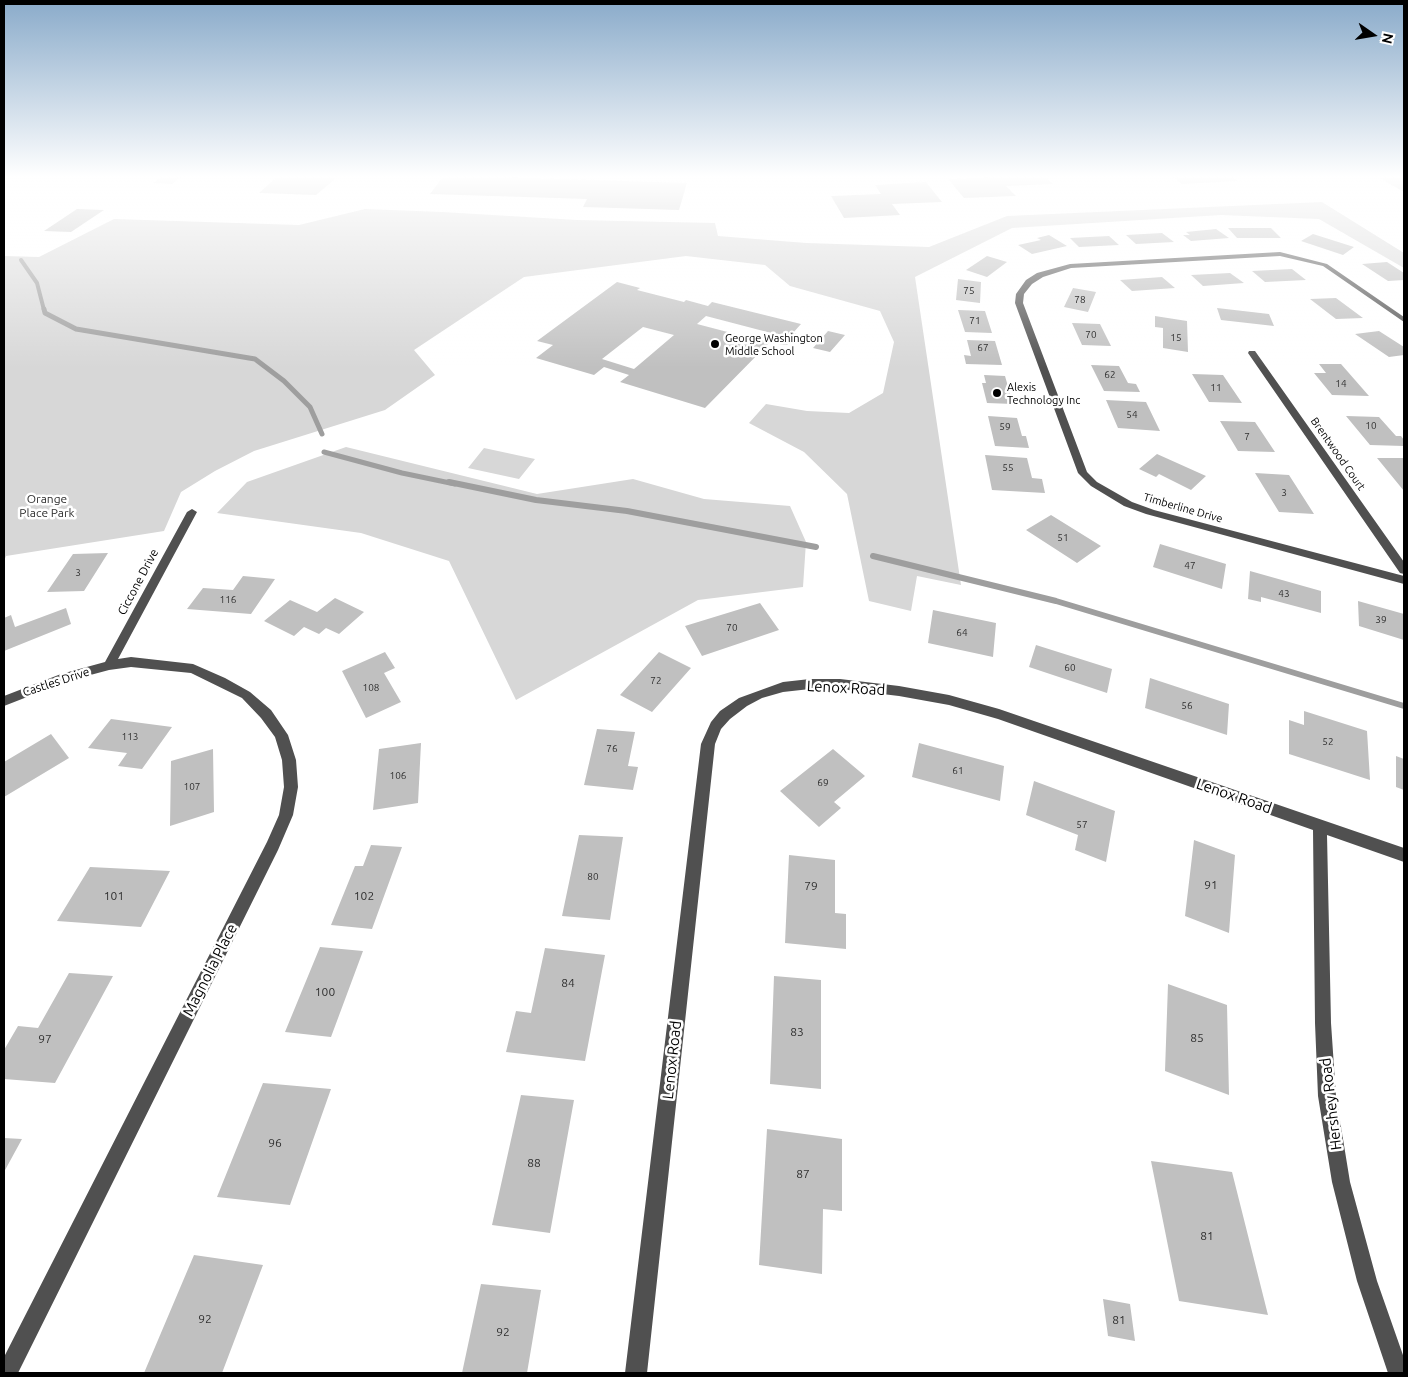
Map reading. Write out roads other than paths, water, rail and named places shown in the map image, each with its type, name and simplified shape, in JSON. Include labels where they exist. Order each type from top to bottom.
[{"type":"street","name":"Timberline Drive","points":[[1404,320],[1325,265],[1294,256],[1268,254],[1070,266],[1040,275],[1029,282],[1020,294],[1020,303],[1079,463],[1084,473],[1094,484],[1128,504],[1150,512],[1404,580]]},
{"type":"street","name":"Brentwood Court","points":[[1252,353],[1404,570]]},
{"type":"street","name":"Ciccone Drive","points":[[109,665],[192,512]]},
{"type":"street","name":"Magnolia Place","points":[[7,1373],[273,845],[286,815],[292,787],[290,760],[281,735],[266,714],[246,696],[221,680],[183,666],[131,662],[109,665]]},
{"type":"street","name":"Castles Drive","points":[[4,701],[65,677],[109,665]]},
{"type":"street","name":"Lenox Road","points":[[636,1373],[708,744],[716,726],[725,715],[758,695],[783,687],[810,684],[840,684],[907,692],[999,714],[1404,855]]},
{"type":"street","name":"Hershey Road","points":[[1320,826],[1326,1096],[1341,1182],[1367,1281],[1398,1373]]},
{"type":"waterway","points":[[21,260],[37,283],[44,310]]},
{"type":"waterway","points":[[44,309],[45,313],[76,329],[255,359],[284,381],[310,407],[322,434]]},
{"type":"waterway","points":[[324,452],[402,473],[455,484]]},
{"type":"waterway","points":[[449,482],[536,500],[627,511],[816,547]]},
{"type":"waterway","points":[[873,556],[1056,601],[1404,706]]},
{"type":"place","name":"George Washington Middle School","points":[[715,344]]},
{"type":"place","name":"Alexis Technology Inc","points":[[997,393]]},
{"type":"park label","name":"Orange Place Park","points":[[47,506]]}]
